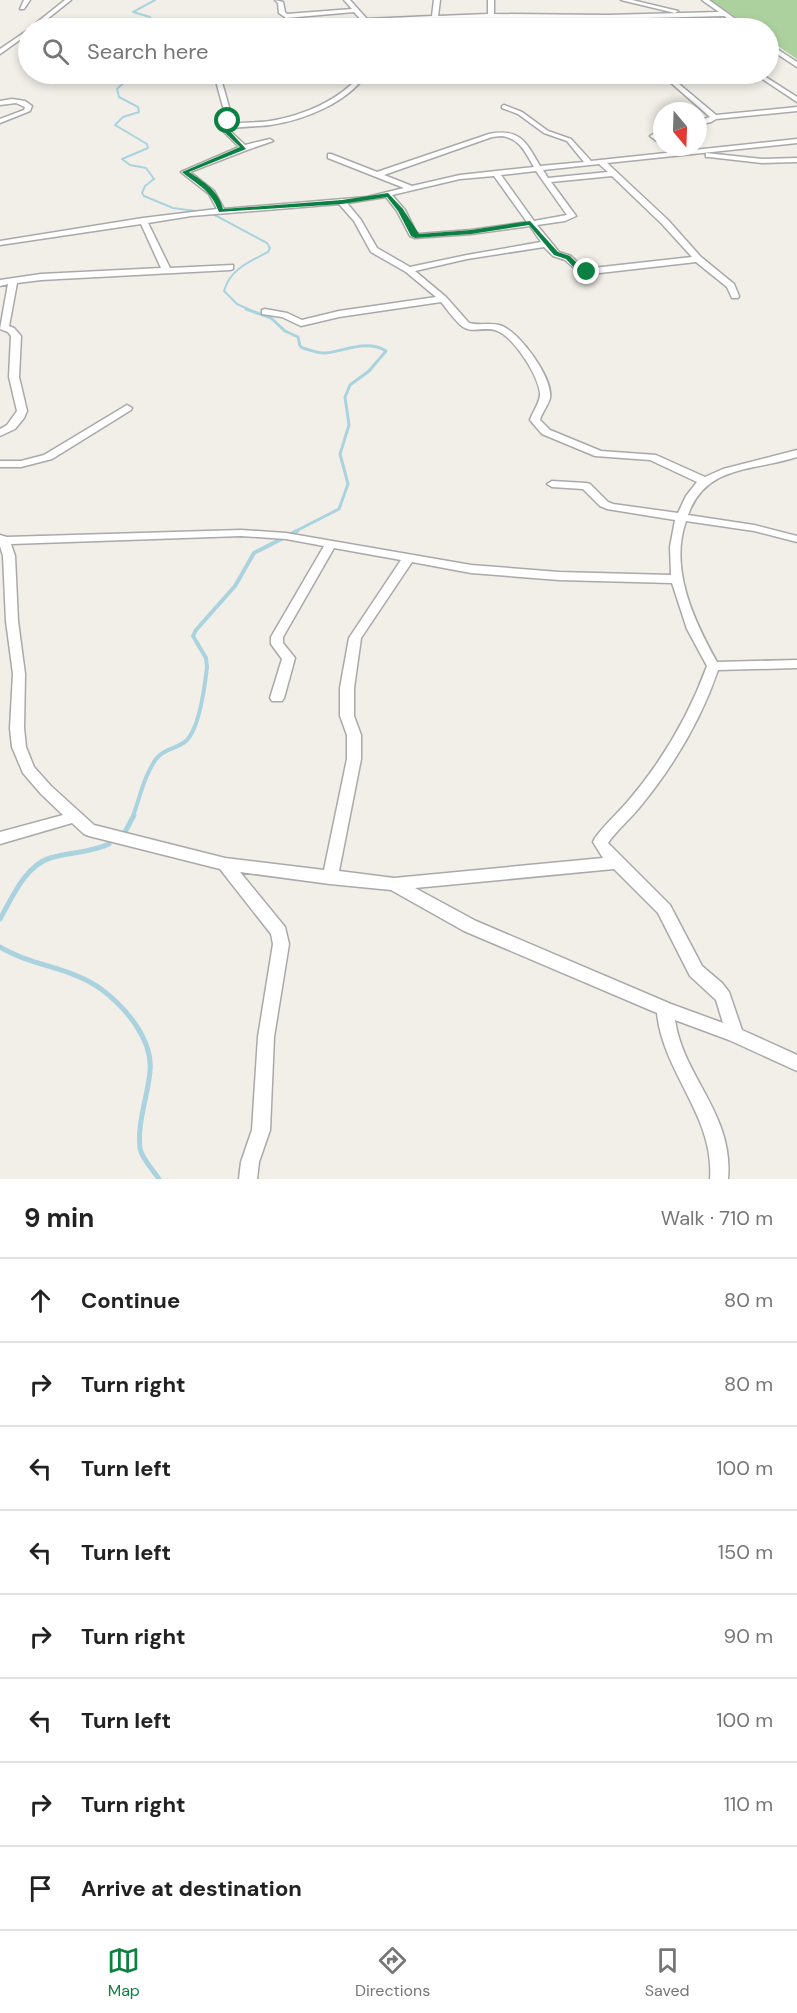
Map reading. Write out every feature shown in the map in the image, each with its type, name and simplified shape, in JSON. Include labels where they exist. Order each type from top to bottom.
[{"type":"street","points":[[22,8],[27,0]]},
{"type":"street","points":[[46,18],[68,0]]},
{"type":"street","points":[[278,0],[281,3],[282,13],[286,16],[356,10]]},
{"type":"street","points":[[347,0],[363,18]]},
{"type":"street","points":[[437,0],[435,18],[725,14]]},
{"type":"street","points":[[491,0],[491,16]]},
{"type":"street","points":[[624,0],[688,14]]},
{"type":"street","points":[[705,0],[730,18]]},
{"type":"street","points":[[716,14],[725,18]]},
{"type":"street","points":[[0,52],[18,39]]},
{"type":"street","points":[[779,53],[797,65]]},
{"type":"street","points":[[220,84],[228,114],[228,126]]},
{"type":"street","points":[[244,148],[223,128],[272,123],[294,116],[345,93],[354,84]]},
{"type":"street","points":[[676,84],[714,117]]},
{"type":"street","points":[[773,84],[797,100]]},
{"type":"street","points":[[0,103],[17,101],[25,102],[29,106],[27,111],[0,121]]},
{"type":"street","points":[[504,107],[520,113],[546,132],[568,140],[590,164]]},
{"type":"street","points":[[707,121],[714,117],[797,109]]},
{"type":"street","points":[[378,174],[431,154],[503,133],[513,135],[522,142],[538,170],[572,218],[471,232],[418,236],[413,234],[400,210],[388,195]]},
{"type":"street","points":[[219,211],[219,202],[208,187],[187,174],[185,170],[270,141]]},
{"type":"street","points":[[707,150],[797,141]]},
{"type":"street","points":[[707,155],[762,160],[797,160]]},
{"type":"street","points":[[331,156],[413,189]]},
{"type":"street","points":[[0,243],[191,214],[342,202],[388,195],[447,179],[655,156]]},
{"type":"street","points":[[602,162],[665,222],[699,259],[731,286],[735,296]]},
{"type":"street","points":[[496,173],[546,244],[556,254],[568,258],[584,272],[699,259]]},
{"type":"street","points":[[547,180],[614,174]]},
{"type":"street","points":[[342,202],[357,220],[374,250],[409,270],[443,299],[466,325],[503,330],[525,352],[542,381],[545,391],[545,399],[535,420],[546,432],[599,454],[652,457],[705,481]]},
{"type":"street","points":[[143,220],[166,271]]},
{"type":"street","points":[[409,270],[486,253],[546,244]]},
{"type":"street","points":[[0,283],[13,280],[230,267]]},
{"type":"street","points":[[0,433],[11,427],[22,411],[14,377],[16,336],[11,330],[2,326],[13,280]]},
{"type":"street","points":[[265,312],[284,315],[301,323],[339,314],[443,299]]},
{"type":"street","points":[[0,464],[28,464],[48,457],[127,408]]},
{"type":"street","points":[[713,666],[692,627],[677,579],[676,539],[681,517],[690,498],[705,481],[728,471],[796,455]]},
{"type":"street","points":[[552,484],[586,486],[604,504],[611,507],[772,532],[797,539]]},
{"type":"street","points":[[617,863],[394,884],[225,864],[89,830],[46,790],[28,769],[19,747],[16,728],[19,674],[12,621],[9,556],[2,540],[241,533],[286,536],[471,569],[559,576],[677,579]]},
{"type":"street","points":[[277,698],[289,658],[277,644],[277,637],[330,545]]},
{"type":"street","points":[[330,878],[354,759],[354,735],[347,716],[346,688],[355,638],[408,559]]},
{"type":"street","points":[[713,666],[797,664]]},
{"type":"street","points":[[713,666],[694,713],[663,763],[634,804],[600,842],[604,850],[664,909],[696,971],[723,997],[735,1035]]},
{"type":"street","points":[[0,838],[75,817]]},
{"type":"street","points":[[225,864],[279,932],[281,944],[266,1037],[261,1130],[250,1162],[248,1179]]},
{"type":"street","points":[[394,884],[471,926],[797,1063]]},
{"type":"street","points":[[665,1009],[669,1038],[714,1132],[720,1163],[719,1179]]},
{"type":"green space","points":[[710,0],[797,0],[797,59],[779,47],[779,18],[737,18]]},
{"type":"waterway","points":[[150,18],[133,12],[155,0]]},
{"type":"waterway","points":[[122,84],[117,89],[119,97],[138,107],[139,112],[123,117],[115,125],[147,144],[148,148],[122,159],[130,165],[146,168],[154,179],[145,186],[142,193],[144,196],[173,208],[211,213],[267,243],[270,248],[268,252],[247,263],[236,272],[224,291],[237,304],[250,310]]},
{"type":"waterway","points":[[246,309],[271,318],[285,331],[298,337],[300,346],[314,352],[326,353],[364,346],[386,351],[369,371],[350,385],[345,397],[349,425],[340,454],[348,484],[339,509],[294,532]]},
{"type":"waterway","points":[[133,816],[145,779],[156,759],[159,755],[187,740],[192,734],[201,705],[207,667],[206,658],[193,636],[196,630],[235,586],[254,553],[297,531]]},
{"type":"waterway","points":[[125,832],[134,815]]},
{"type":"waterway","points":[[0,919],[26,875],[41,862],[109,844]]},
{"type":"waterway","points":[[0,947],[89,982],[110,996],[136,1025],[150,1059],[149,1080],[141,1119],[140,1148],[145,1160],[159,1179]]},
{"type":"route","points":[[228,121],[228,126],[223,128],[244,148],[185,170],[187,174],[208,187],[219,202],[221,211],[342,202],[388,195],[400,210],[413,234],[418,236],[471,232],[530,223],[556,254],[568,258],[582,272],[587,272]]}]
